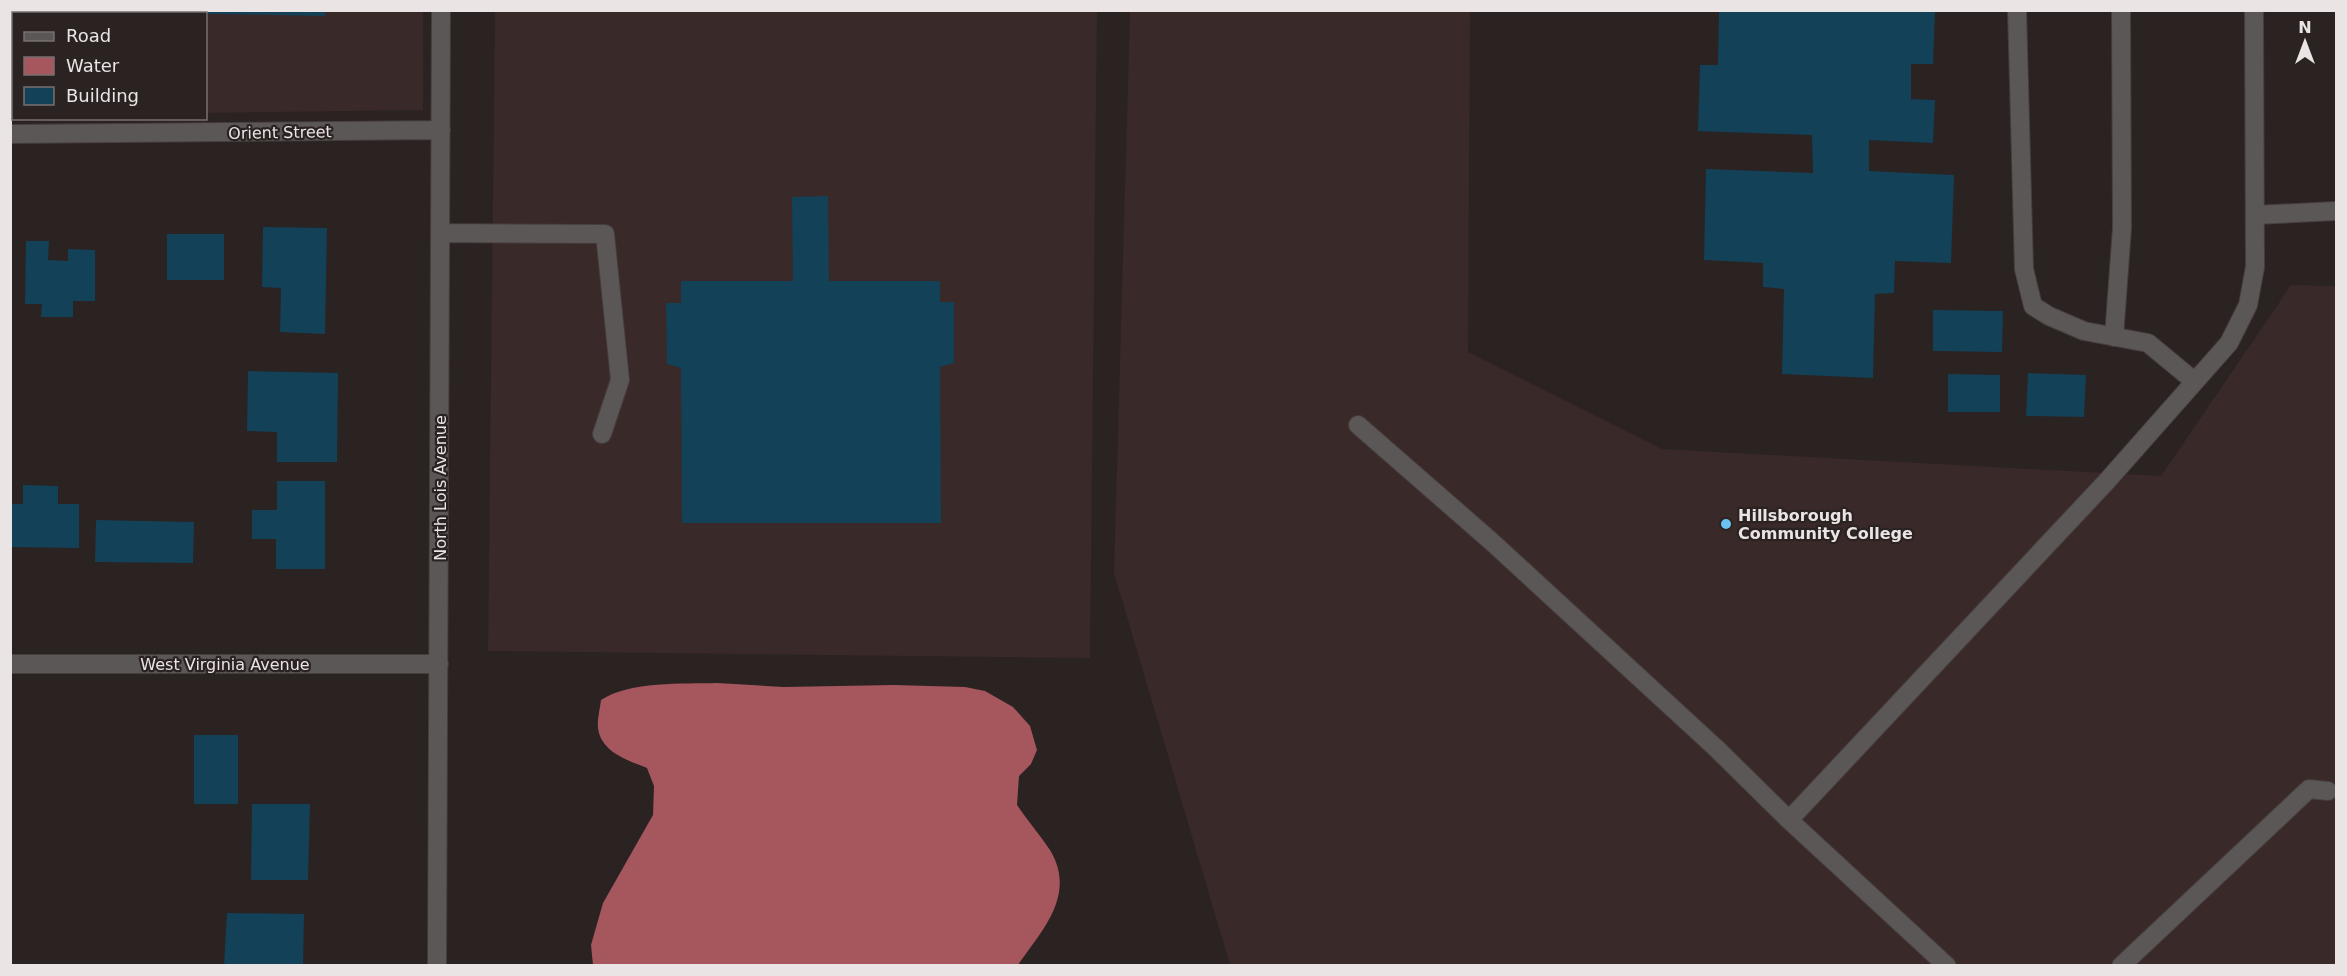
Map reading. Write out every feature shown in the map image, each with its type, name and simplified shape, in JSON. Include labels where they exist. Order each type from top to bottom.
[{"type":"street","name":"North Lois Avenue","points":[[437,966],[441,10]]},
{"type":"street","points":[[2017,10],[2024,269],[2033,306],[2049,316],[2084,331],[2148,343],[2194,381]]},
{"type":"street","points":[[2114,337],[2122,228],[2121,10]]},
{"type":"street","points":[[1789,820],[2107,481],[2229,343],[2240,324],[2248,305],[2255,267],[2254,10]]},
{"type":"street","name":"Orient Street","points":[[10,135],[51,126],[441,130]]},
{"type":"street","points":[[2255,214],[2337,211]]},
{"type":"street","points":[[441,233],[605,234],[620,380],[602,434]]},
{"type":"street","points":[[1358,425],[1509,558],[1717,749],[1789,820],[1947,966]]},
{"type":"street","name":"West Virginia Avenue","points":[[10,664],[439,664]]},
{"type":"street","points":[[2121,966],[2309,789],[2328,790]]},
{"type":"shaded area","points":[[10,11],[423,11],[423,110],[207,113],[207,12],[12,12],[11,114]]},
{"type":"shaded area","points":[[495,11],[1097,11],[1090,658],[488,651]]},
{"type":"shaded area","name":"Hillsborough Community College","points":[[1130,11],[1470,11],[1468,352],[1662,449],[2161,476],[2291,285],[2336,286],[2336,965],[1230,965],[1114,573]]},
{"type":"water","points":[[717,683],[783,687],[894,685],[965,687],[985,691],[1013,707],[1030,726],[1037,750],[1031,764],[1019,776],[1017,805],[1050,850],[1057,866],[1060,882],[1058,897],[1046,925],[1018,965],[593,965],[591,945],[603,903],[653,815],[654,786],[647,768],[616,754],[604,743],[598,728],[601,700],[627,689],[673,684]]},
{"type":"building","points":[[173,10],[325,10],[325,16],[207,12],[173,12]]},
{"type":"building","points":[[1719,10],[1935,10],[1933,64],[1911,64],[1911,99],[1935,100],[1933,143],[1869,140],[1869,171],[1954,175],[1951,263],[1895,261],[1894,293],[1875,294],[1873,378],[1782,374],[1784,289],[1763,287],[1763,263],[1704,260],[1706,169],[1813,173],[1812,135],[1698,131],[1700,65],[1718,65]]},
{"type":"building","points":[[828,196],[829,281],[940,281],[940,302],[954,302],[954,363],[940,367],[941,523],[682,523],[681,368],[667,364],[666,303],[681,303],[681,281],[793,281],[792,197]]},
{"type":"building","points":[[263,227],[327,228],[325,334],[280,332],[281,288],[262,287]]},
{"type":"building","points":[[167,234],[224,234],[224,280],[167,280]]},
{"type":"building","points":[[26,241],[49,241],[48,260],[68,261],[68,249],[95,250],[95,301],[73,301],[73,317],[41,317],[42,304],[25,304]]},
{"type":"building","points":[[1933,310],[2003,311],[2002,352],[1933,351]]},
{"type":"building","points":[[248,371],[338,373],[337,462],[277,462],[277,432],[247,431]]},
{"type":"building","points":[[2028,373],[2086,375],[2084,417],[2026,416]]},
{"type":"building","points":[[1948,374],[2000,375],[2000,412],[1948,412]]},
{"type":"building","points":[[277,481],[325,481],[325,569],[276,569],[276,539],[252,539],[252,510],[277,510]]},
{"type":"building","points":[[23,485],[58,486],[58,504],[79,504],[79,548],[10,547],[10,504],[23,504]]},
{"type":"building","points":[[96,520],[194,522],[193,563],[95,562]]},
{"type":"building","points":[[194,735],[238,735],[238,804],[194,804]]},
{"type":"building","points":[[252,804],[310,804],[308,880],[251,880]]},
{"type":"building","points":[[227,913],[304,914],[303,966],[224,966]]},
{"type":"place","name":"Hillsborough Community College","points":[[1726,524]]}]
